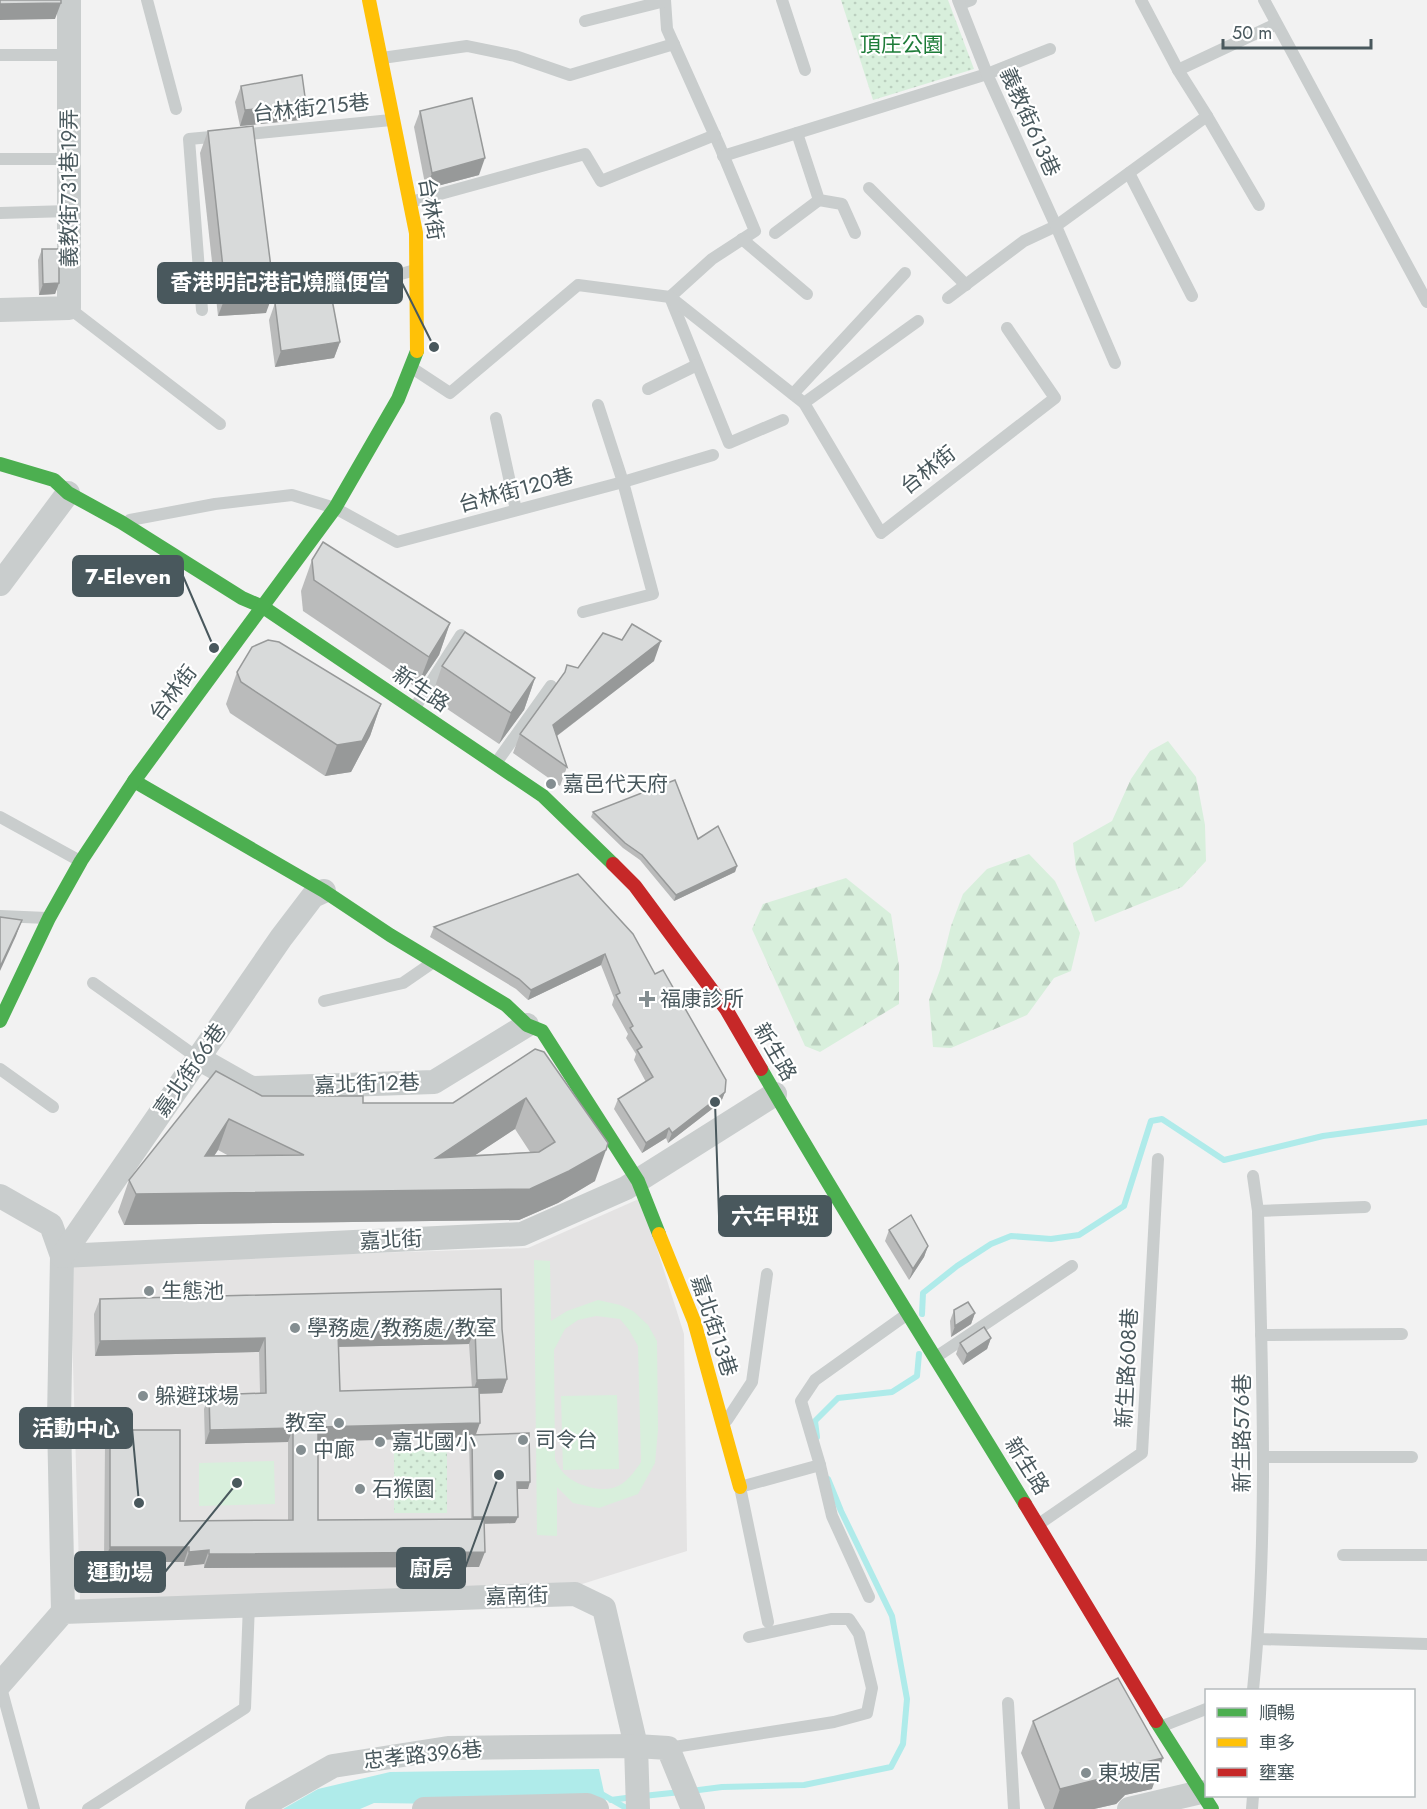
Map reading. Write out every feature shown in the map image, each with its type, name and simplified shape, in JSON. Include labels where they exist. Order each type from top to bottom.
[{"type":"street","name":"義教街731巷19弄","points":[[69,0],[69,308]]},
{"type":"street","name":"台林街","points":[[0,1021],[49,918],[81,861],[134,781],[335,508],[398,399],[417,353],[416,234],[369,0]]},
{"type":"street","points":[[0,310],[69,308]]},
{"type":"street","name":"新生路","points":[[0,464],[54,480],[68,493],[121,522],[242,598],[263,607],[543,796],[635,885],[726,1009],[907,1314],[936,1357],[1206,1800]]},
{"type":"street","points":[[0,584],[68,493]]},
{"type":"street","points":[[134,781],[324,891],[506,1005],[527,1025],[542,1031],[638,1181]]},
{"type":"street","name":"嘉北街66巷","points":[[62,1256],[281,938],[313,896],[324,891]]},
{"type":"street","name":"嘉北街12巷","points":[[198,1058],[251,1088],[434,1082],[527,1025]]},
{"type":"street","name":"嘉北街","points":[[62,1256],[522,1234],[626,1188],[775,1094]]},
{"type":"street","name":"嘉北街13巷","points":[[638,1181],[694,1321],[740,1487]]},
{"type":"street","points":[[0,1196],[51,1225],[62,1256],[59,1420],[63,1612],[0,1684]]},
{"type":"street","name":"嘉南街","points":[[63,1612],[575,1594],[604,1608],[636,1746]]},
{"type":"street","points":[[636,1746],[638,1809]]},
{"type":"street","name":"忠孝路396巷","points":[[257,1809],[333,1766],[448,1748],[636,1746],[668,1748]]},
{"type":"street","points":[[668,1748],[693,1809]]},
{"type":"street","points":[[1129,1809],[1206,1800]]},
{"type":"street","points":[[424,1809],[587,1805],[597,1809]]},
{"type":"lane","points":[[147,0],[176,109]]},
{"type":"lane","points":[[782,0],[805,70]]},
{"type":"lane","points":[[1141,0],[1178,70],[1260,205]]},
{"type":"lane","points":[[1264,0],[1427,302]]},
{"type":"lane","points":[[411,368],[450,393],[578,285],[670,297],[712,259],[755,231],[667,29],[665,1],[585,21]]},
{"type":"lane","name":"義教街613巷","points":[[963,1],[987,74],[1115,363]]},
{"type":"lane","points":[[1178,70],[1276,24]]},
{"type":"lane","points":[[381,58],[467,46],[515,57],[570,75],[674,44]]},
{"type":"lane","points":[[723,156],[987,74],[1050,49]]},
{"type":"lane","points":[[0,55],[69,55]]},
{"type":"lane","points":[[948,298],[1024,241],[1056,226],[1207,116]]},
{"type":"lane","name":"台林街215巷","points":[[202,310],[189,139],[393,120]]},
{"type":"lane","points":[[797,133],[819,200]]},
{"type":"lane","points":[[410,203],[585,153],[601,181],[715,135]]},
{"type":"lane","points":[[0,159],[69,159]]},
{"type":"lane","points":[[1129,173],[1192,296]]},
{"type":"lane","points":[[869,188],[966,285]]},
{"type":"lane","points":[[775,233],[819,200],[842,204],[855,234]]},
{"type":"lane","points":[[0,213],[69,211]]},
{"type":"lane","points":[[742,239],[807,294]]},
{"type":"lane","points":[[303,302],[417,270]]},
{"type":"lane","points":[[798,399],[905,273]]},
{"type":"lane","points":[[670,297],[729,443],[783,420]]},
{"type":"lane","name":"台林街","points":[[670,297],[798,399],[881,533],[1055,398],[1007,328]]},
{"type":"lane","points":[[69,308],[220,424]]},
{"type":"lane","points":[[798,399],[918,321]]},
{"type":"lane","points":[[648,388],[698,365]]},
{"type":"lane","points":[[583,612],[653,594],[623,482],[598,405]]},
{"type":"lane","points":[[496,418],[516,510]]},
{"type":"lane","name":"台林街120巷","points":[[121,522],[215,504],[292,495],[335,508],[397,542],[623,482],[713,455]]},
{"type":"lane","points":[[414,710],[461,635]]},
{"type":"lane","points":[[495,764],[551,686]]},
{"type":"lane","points":[[0,817],[81,861]]},
{"type":"lane","points":[[0,916],[49,918]]},
{"type":"lane","points":[[324,1001],[403,982],[434,962]]},
{"type":"lane","points":[[93,982],[198,1058]]},
{"type":"lane","points":[[0,1069],[53,1107]]},
{"type":"lane","name":"新生路608巷","points":[[1038,1524],[1143,1453],[1158,1159]]},
{"type":"lane","name":"新生路576巷","points":[[1253,1176],[1258,1211],[1263,1456],[1258,1640],[1253,1689]]},
{"type":"lane","points":[[1258,1211],[1365,1207]]},
{"type":"lane","points":[[936,1357],[1072,1266]]},
{"type":"lane","points":[[723,1426],[752,1382],[767,1274]]},
{"type":"lane","points":[[869,1597],[832,1516],[801,1401],[815,1380],[907,1314]]},
{"type":"lane","points":[[1261,1335],[1402,1334]]},
{"type":"lane","points":[[1263,1456],[1412,1457]]},
{"type":"lane","points":[[768,1622],[740,1487],[820,1465]]},
{"type":"lane","points":[[1343,1555],[1427,1555]]},
{"type":"lane","points":[[88,1809],[245,1708],[249,1604]]},
{"type":"lane","points":[[668,1748],[834,1722],[867,1713],[872,1688],[859,1634],[849,1619],[831,1619],[749,1638]]},
{"type":"lane","points":[[1258,1640],[1427,1644]]},
{"type":"lane","points":[[0,1684],[34,1809]]},
{"type":"lane","points":[[1008,1703],[1014,1809]]},
{"type":"lane","points":[[1160,1727],[1205,1709]]},
{"type":"shaded area","name":"嘉北國小","points":[[641,1198],[684,1334],[687,1551],[579,1585],[80,1601],[70,1263],[528,1248]]},
{"type":"green space","name":"頂庄公園","points":[[841,0],[948,0],[974,69],[873,100]]},
{"type":"green space","points":[[1168,741],[1196,777],[1205,825],[1206,861],[1182,887],[1095,922],[1076,869],[1073,843],[1112,821],[1131,779],[1150,751]]},
{"type":"green space","points":[[1029,854],[1055,881],[1080,933],[1071,971],[1054,978],[1027,1015],[951,1048],[933,1047],[929,1000],[963,894],[987,869]]},
{"type":"green space","points":[[846,878],[891,914],[899,966],[899,1004],[820,1052],[805,1046],[752,929],[763,904]]},
{"type":"green space","points":[[534,1260],[550,1261],[551,1321],[567,1311],[598,1300],[620,1305],[633,1311],[648,1325],[657,1341],[658,1430],[655,1463],[638,1494],[599,1508],[573,1503],[557,1487],[557,1536],[537,1535]],"holes":[[[596,1316],[620,1319],[638,1346],[641,1462],[631,1476],[618,1486],[604,1489],[588,1487],[567,1476],[555,1459],[554,1350],[565,1329],[578,1320]]]},
{"type":"green space","points":[[617,1395],[619,1469],[563,1470],[561,1396]]},
{"type":"green space","points":[[394,1447],[447,1447],[447,1513],[394,1513]]},
{"type":"green space","points":[[274,1461],[275,1504],[199,1506],[199,1463]]},
{"type":"water","points":[[599,1769],[607,1806],[374,1803],[360,1809],[283,1809],[318,1789],[390,1772]]},
{"type":"building","points":[[0,0],[61,0],[61,3],[0,4]]},
{"type":"building","points":[[302,75],[306,104],[245,110],[241,86]]},
{"type":"building","points":[[472,98],[485,158],[432,173],[420,111]]},
{"type":"building","points":[[253,126],[274,291],[226,295],[208,131]]},
{"type":"building","points":[[42,249],[59,249],[59,283],[43,284]]},
{"type":"building","points":[[331,294],[340,342],[281,351],[275,303]]},
{"type":"building","points":[[323,542],[450,623],[429,657],[314,580],[312,560]]},
{"type":"building","points":[[632,624],[661,641],[553,725],[567,767],[520,734],[565,672],[567,665],[578,668],[603,633],[622,640]]},
{"type":"building","points":[[465,632],[535,678],[511,713],[442,666]]},
{"type":"building","points":[[268,640],[279,642],[381,704],[362,741],[337,745],[241,682],[237,672],[252,647]]},
{"type":"building","points":[[675,780],[698,839],[718,826],[737,866],[676,895],[642,855],[625,843],[593,812]]},
{"type":"building","points":[[578,874],[633,934],[655,974],[663,970],[726,1080],[725,1092],[672,1133],[669,1128],[646,1143],[618,1099],[653,1077],[637,1050],[642,1047],[630,1028],[633,1026],[616,995],[620,993],[605,954],[531,990],[519,979],[434,927]]},
{"type":"building","points":[[0,917],[22,920],[0,967]]},
{"type":"building","points":[[535,1049],[544,1052],[608,1143],[606,1150],[530,1189],[136,1194],[129,1180],[216,1071],[262,1096],[363,1096],[363,1103],[453,1103]],"holes":[[[526,1098],[555,1142],[539,1152],[436,1158]],[[229,1119],[304,1155],[205,1156]]]},
{"type":"building","points":[[911,1215],[928,1246],[913,1269],[889,1230]]},
{"type":"building","points":[[501,1289],[507,1379],[477,1380],[475,1329],[338,1333],[340,1391],[479,1387],[480,1423],[318,1427],[318,1520],[484,1519],[485,1552],[209,1554],[209,1550],[189,1552],[189,1547],[110,1547],[110,1430],[180,1430],[180,1521],[293,1520],[293,1428],[210,1430],[209,1395],[266,1393],[265,1338],[100,1341],[100,1299]]},
{"type":"building","points":[[968,1302],[975,1313],[955,1326],[954,1310]]},
{"type":"building","points":[[984,1327],[991,1338],[967,1354],[960,1343]]},
{"type":"building","points":[[529,1433],[530,1482],[517,1482],[518,1517],[473,1517],[472,1435]]},
{"type":"building","points":[[1118,1678],[1163,1758],[1137,1764],[1127,1772],[1060,1789],[1033,1721]]},
{"type":"waterway","points":[[922,1314],[923,1293],[957,1266],[991,1244],[1011,1236],[1051,1239],[1079,1235],[1124,1206],[1151,1121],[1162,1119],[1224,1160],[1323,1136],[1427,1122]]},
{"type":"waterway","points":[[817,1437],[815,1421],[838,1398],[892,1392],[917,1376],[919,1354]]},
{"type":"waterway","points":[[691,1791],[722,1787],[804,1785],[891,1767],[903,1744],[907,1699],[892,1616],[828,1479]]},
{"type":"waterway","points":[[643,1796],[681,1792]]},
{"type":"waterway","points":[[600,1793],[628,1809]]},
{"type":"waterway","points":[[611,1800],[633,1797]]},
{"type":"traffic: fast","points":[[0,1021],[49,918],[81,861],[134,781],[335,508],[398,399],[417,351]]},
{"type":"traffic: fast","points":[[0,464],[54,480],[68,493],[121,522],[242,598],[263,607],[543,796],[613,864]]},
{"type":"traffic: fast","points":[[134,781],[324,891],[390,935],[506,1005],[527,1025],[542,1031],[638,1181],[659,1234]]},
{"type":"traffic: fast","points":[[761,1069],[858,1233],[1025,1504]]},
{"type":"traffic: fast","points":[[1156,1721],[1212,1809]]},
{"type":"traffic: slow","points":[[369,0],[416,233],[417,351]]},
{"type":"traffic: slow","points":[[659,1234],[694,1321],[740,1487]]},
{"type":"traffic: jam","points":[[613,864],[635,886],[726,1009],[761,1069]]},
{"type":"traffic: jam","points":[[1025,1504],[1156,1721]]},
{"type":"place","name":"香港明記港記燒臘便當","points":[[434,347]]},
{"type":"place","name":"7-Eleven","points":[[214,648]]},
{"type":"place","name":"嘉邑代天府","points":[[551,784]]},
{"type":"place","name":"福康診所","points":[[647,999]]},
{"type":"place","name":"六年甲班","points":[[715,1102]]},
{"type":"place","name":"生態池","points":[[149,1291]]},
{"type":"place","name":"學務處/教務處/教室","points":[[295,1328]]},
{"type":"place","name":"躲避球場","points":[[143,1396]]},
{"type":"place","name":"教室","points":[[339,1423]]},
{"type":"place","name":"司令台","points":[[523,1440]]},
{"type":"place","name":"嘉北國小","points":[[380,1442]]},
{"type":"place","name":"中廊","points":[[301,1450]]},
{"type":"place","name":"廚房","points":[[499,1475]]},
{"type":"place","name":"運動場","points":[[237,1483]]},
{"type":"place","name":"石猴園","points":[[360,1489]]},
{"type":"place","name":"活動中心","points":[[139,1503]]},
{"type":"place","name":"東坡居","points":[[1086,1773]]}]
